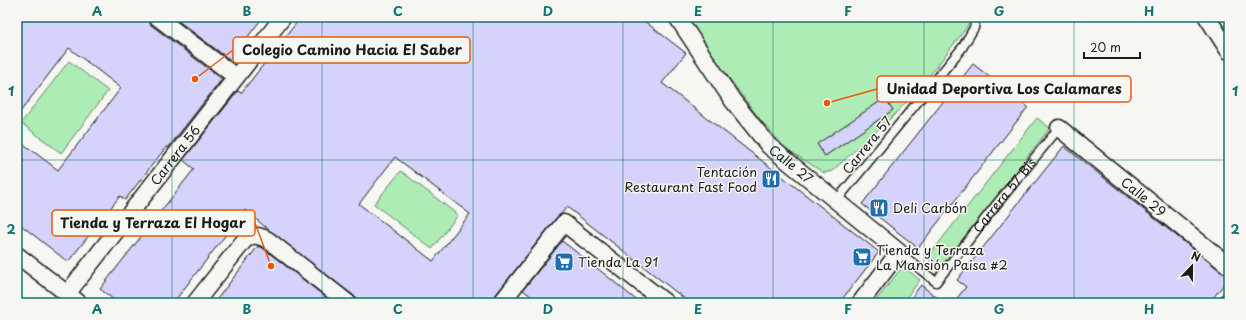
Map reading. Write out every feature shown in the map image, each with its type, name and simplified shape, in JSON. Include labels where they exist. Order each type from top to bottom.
[{"type":"street","points":[[157,17],[236,77]]},
{"type":"street","name":"Carrera 56","points":[[73,299],[236,77],[283,17]]},
{"type":"street","name":"Calle 27","points":[[677,17],[733,101],[769,146],[899,252]]},
{"type":"street","points":[[1207,17],[1229,51]]},
{"type":"street","name":"Calle 29","points":[[1059,128],[1229,266]]},
{"type":"street","points":[[502,303],[564,223],[666,303]]},
{"type":"street","points":[[195,303],[247,237],[255,236],[268,240],[348,303]]},
{"type":"street","points":[[860,303],[899,252]]},
{"type":"street","points":[[17,255],[73,299]]},
{"type":"lane","name":"Carrera 57","points":[[836,201],[962,48],[974,28],[976,17]]},
{"type":"lane","name":"Carrera 57 Bis","points":[[936,282],[1059,128]]},
{"type":"lane","name":"Calle 27","points":[[899,252],[936,282]]},
{"type":"green space","points":[[687,17],[970,17],[967,27],[920,88],[891,118],[832,171],[824,173],[784,147],[759,118],[701,41]]},
{"type":"green space","points":[[69,61],[108,91],[61,153],[21,123]]},
{"type":"green space","points":[[1037,118],[1050,128],[940,268],[927,258]]},
{"type":"green space","points":[[401,171],[458,215],[432,249],[374,204]]},
{"type":"green space","points":[[903,266],[920,280],[902,303],[874,303]]},
{"type":"building","points":[[17,17],[148,17],[148,21],[151,25],[222,79],[125,200],[120,196],[68,262],[17,222],[17,139],[58,170],[121,88],[69,48],[17,116]]},
{"type":"building","points":[[173,17],[263,17],[230,60]]},
{"type":"building","points":[[301,17],[639,17],[686,53],[662,83],[879,252],[839,303],[690,303],[567,207],[557,217],[494,297],[492,303],[357,303],[357,299],[354,296],[245,210],[173,303],[118,303],[100,289],[194,169],[183,160],[238,91],[241,93]],"holes":[[[395,157],[470,214],[433,261],[359,204]]]},
{"type":"building","points":[[973,64],[1028,107],[918,248],[862,204]]},
{"type":"building","points":[[885,98],[893,110],[825,156],[817,144]]},
{"type":"building","points":[[1064,146],[1223,273],[1229,276],[1209,303],[953,303],[966,287],[957,280]]},
{"type":"building","points":[[562,241],[640,303],[540,303],[523,290]]},
{"type":"building","points":[[258,246],[263,248],[333,303],[214,303]]},
{"type":"building","points":[[921,285],[944,303],[907,303]]},
{"type":"place","name":"Colegio Camino Hacia El Saber","points":[[195,79]]},
{"type":"place","name":"Unidad Deportiva Los Calamares","points":[[827,103]]},
{"type":"place","name":"Tentación Restaurant Fast Food","points":[[771,179]]},
{"type":"place","name":"Deli Carbón","points":[[879,208]]},
{"type":"place","name":"Tienda y Terraza La Mansión Paisa #2","points":[[862,257]]},
{"type":"place","name":"Tienda La 91","points":[[564,262]]},
{"type":"place","name":"Tienda y Terraza El Hogar","points":[[271,266]]}]
